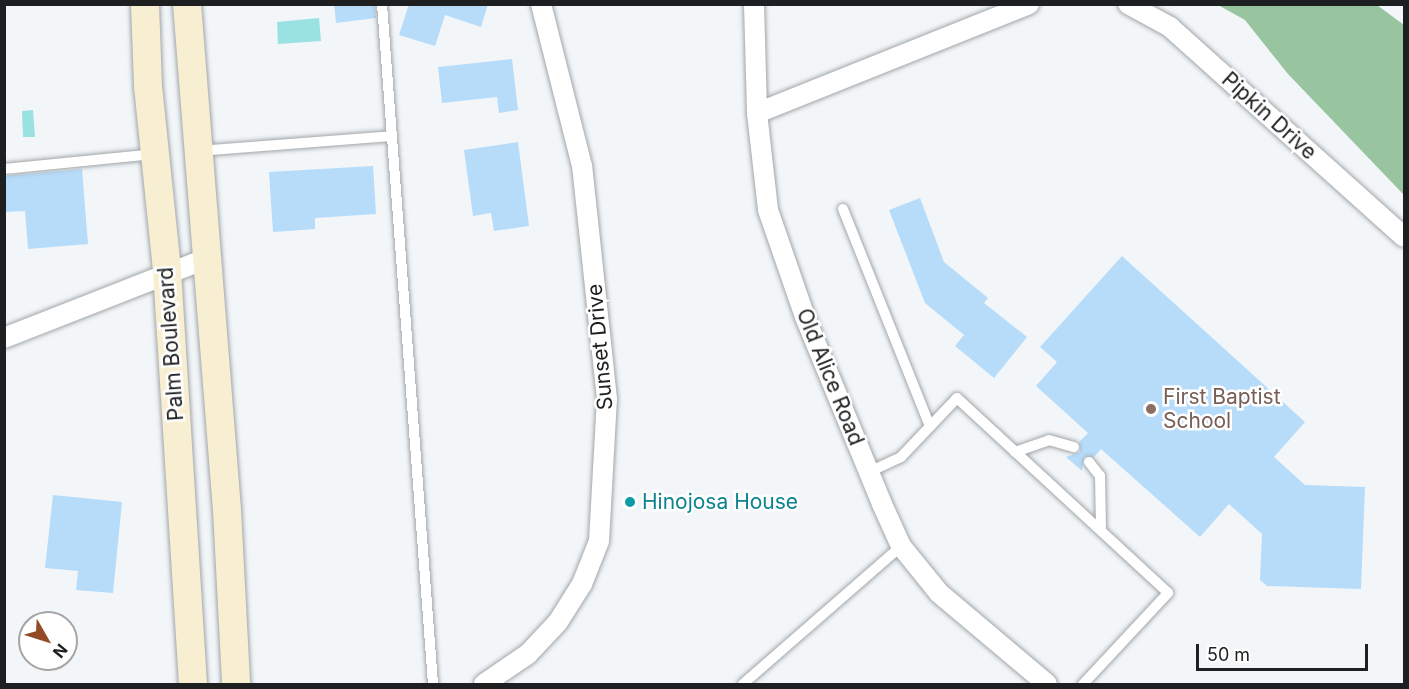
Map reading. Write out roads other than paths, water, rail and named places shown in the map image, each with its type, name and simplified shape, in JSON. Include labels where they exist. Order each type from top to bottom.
[{"type":"main road","name":"Palm Boulevard","points":[[145,4],[155,154],[167,271],[192,684]]},
{"type":"main road","name":"Palm Boulevard","points":[[187,4],[236,684]]},
{"type":"street","name":"Sunset Drive","points":[[484,684],[528,654],[558,622],[582,584],[599,541],[607,399],[582,166],[541,4]]},
{"type":"street","name":"Old Alice Road","points":[[754,4],[757,113],[768,210],[805,317],[869,472],[901,546],[939,592],[1047,684]]},
{"type":"street","points":[[757,113],[1029,4]]},
{"type":"street","name":"Pipkin Drive","points":[[1128,4],[1170,27],[1404,237]]},
{"type":"street","points":[[4,338],[167,271],[206,259]]},
{"type":"lane","points":[[382,4],[433,684]]},
{"type":"lane","points":[[198,151],[391,136]]},
{"type":"lane","points":[[4,169],[155,154]]},
{"type":"lane","points":[[843,209],[930,426]]},
{"type":"lane","points":[[869,472],[901,457],[957,398],[1168,593],[1083,684]]},
{"type":"lane","points":[[1015,452],[1049,440],[1074,447]]},
{"type":"lane","points":[[1089,462],[1100,476],[1101,530]]},
{"type":"lane","points":[[743,684],[901,546]]},
{"type":"water","points":[[319,18],[321,41],[278,44],[277,22]]},
{"type":"water","points":[[33,110],[35,137],[23,137],[22,111]]},
{"type":"place","name":"First Baptist School","points":[[1151,409]]},
{"type":"place","name":"Hinojosa House","points":[[630,502]]}]
